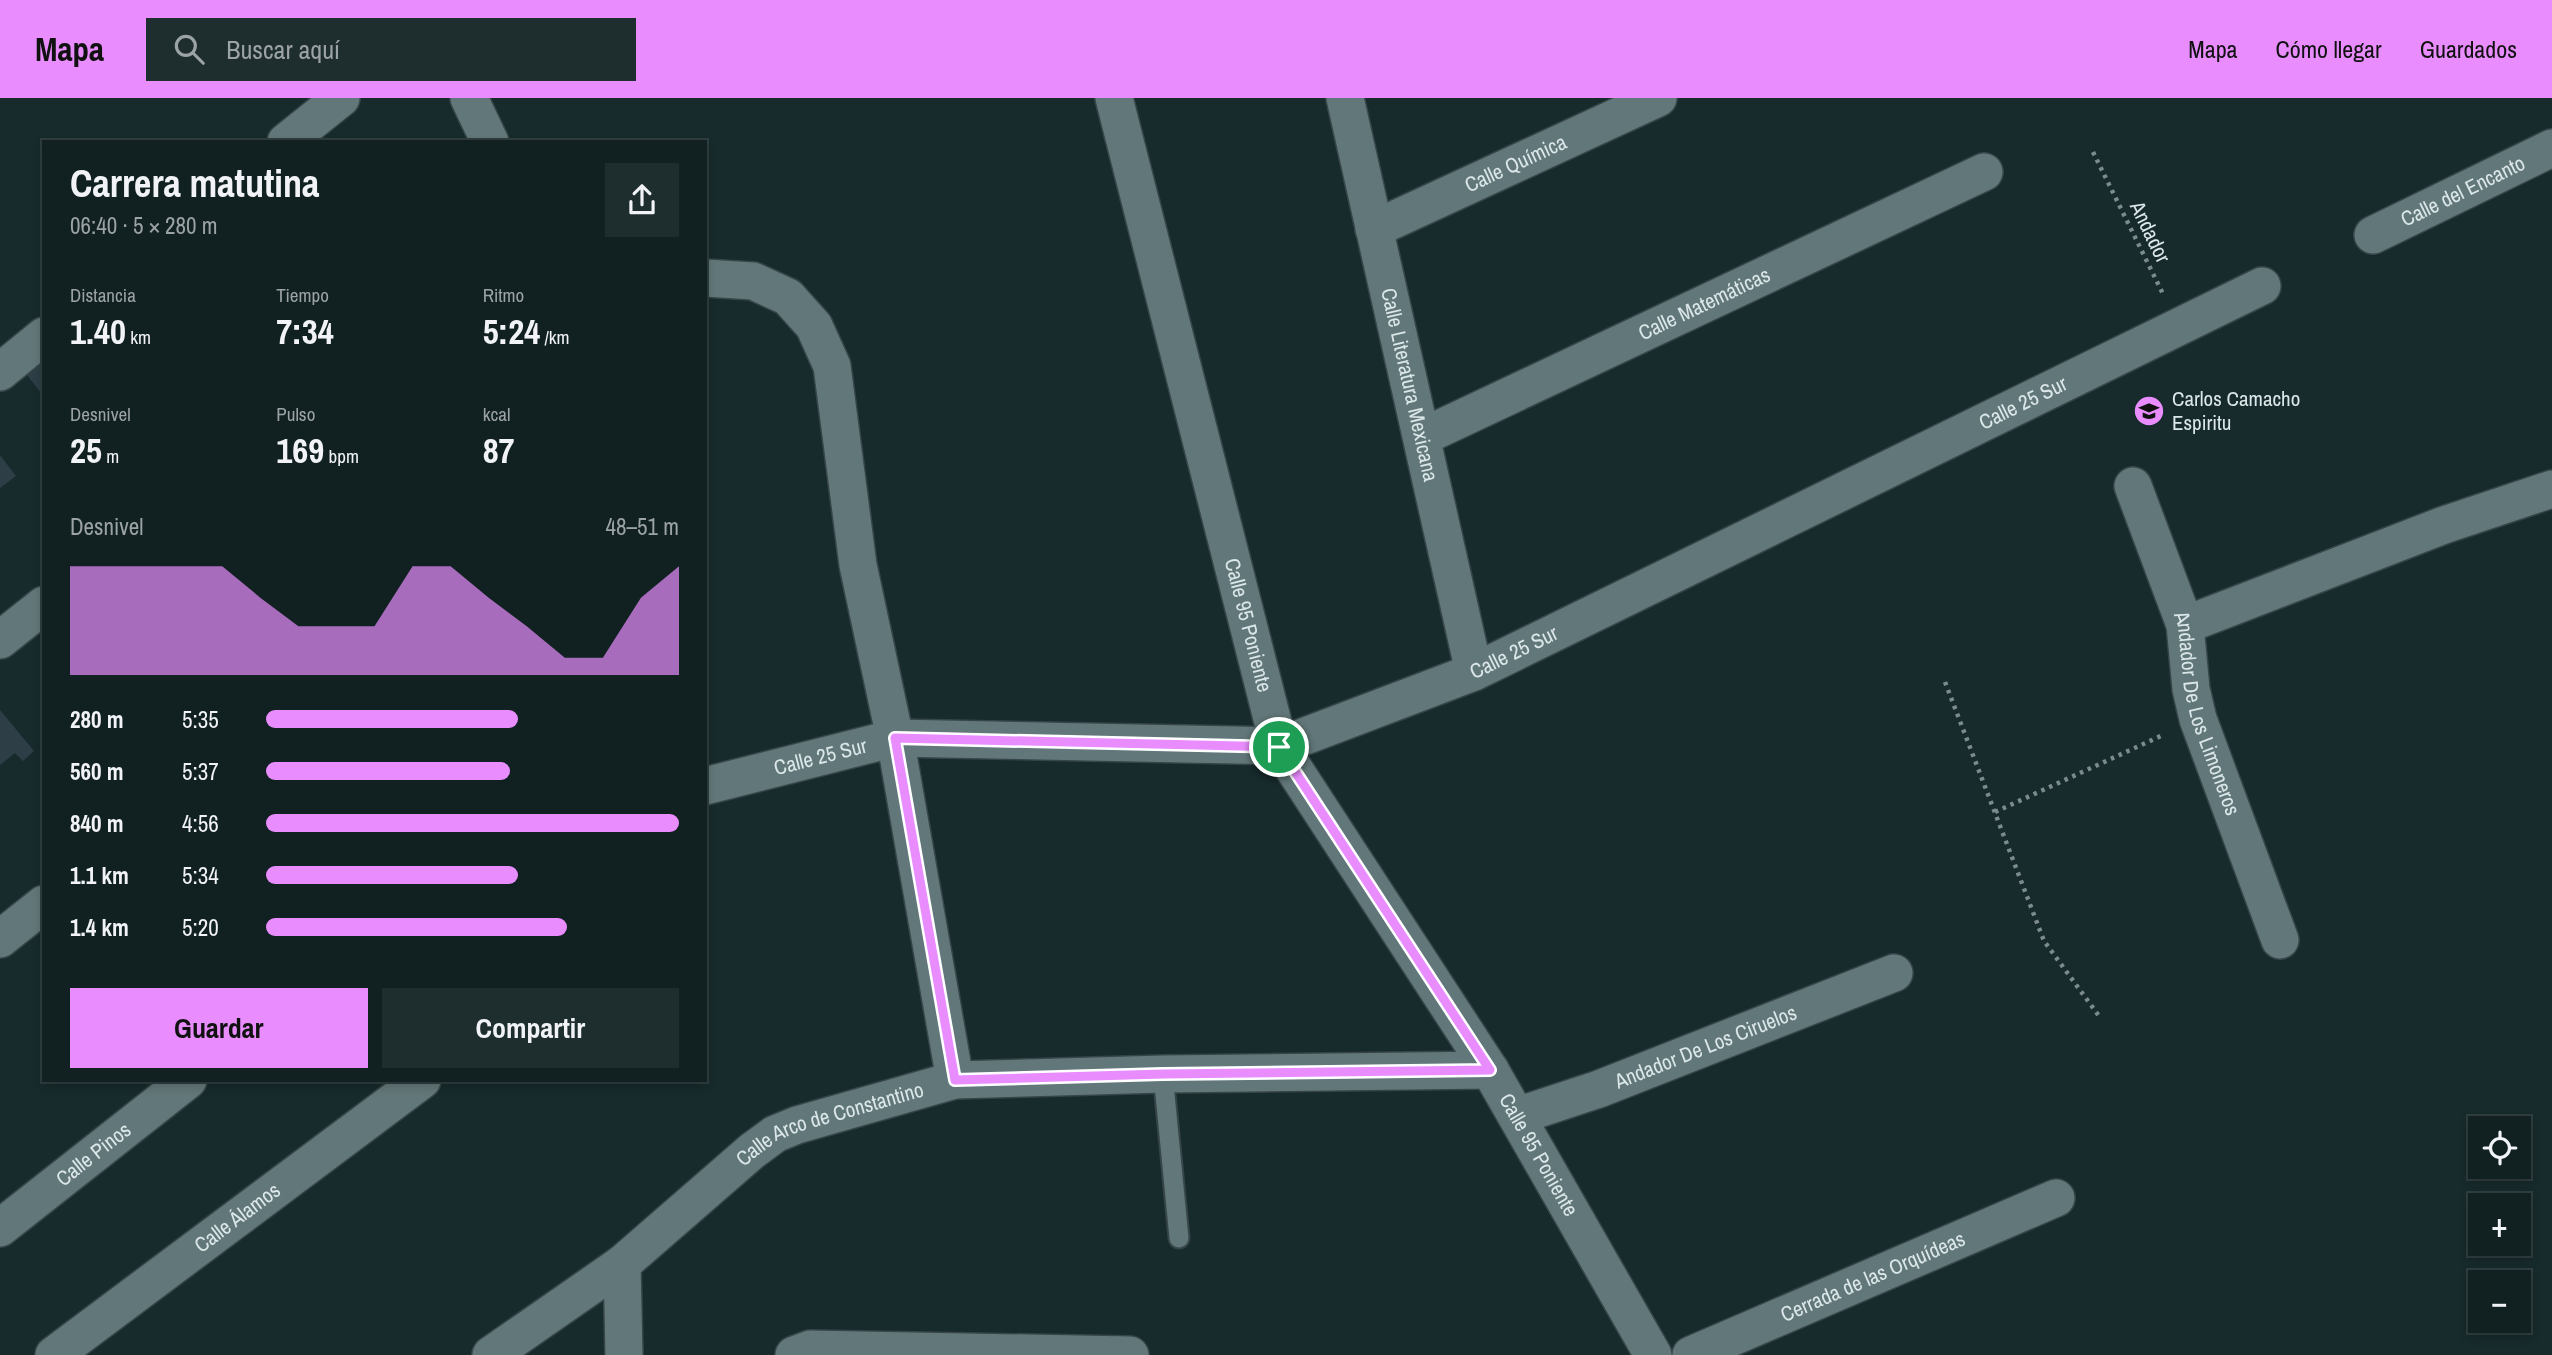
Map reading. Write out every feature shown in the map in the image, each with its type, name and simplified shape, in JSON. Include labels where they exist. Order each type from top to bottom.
[{"type":"street","points":[[288,140],[341,98]]},
{"type":"street","points":[[469,98],[489,140]]},
{"type":"street","name":"Calle 95 Poniente","points":[[1114,98],[1279,747],[1490,1070],[1653,1355]]},
{"type":"street","name":"Calle Literatura Mexicana","points":[[1345,98],[1474,672]]},
{"type":"street","name":"Calle Química","points":[[1374,229],[1658,98]]},
{"type":"street","name":"Calle del Encanto","points":[[2373,235],[2552,148]]},
{"type":"street","name":"Calle Matemáticas","points":[[1422,437],[1984,172]]},
{"type":"street","points":[[707,278],[753,281],[788,297],[814,326],[832,366],[858,565],[895,738],[955,1080]]},
{"type":"street","name":"Calle 25 Sur","points":[[707,785],[895,738],[1279,747],[1474,672],[2262,286]]},
{"type":"street","points":[[0,372],[42,338]]},
{"type":"street","name":"Andador De Los Limoneros","points":[[2133,486],[2185,625],[2191,689],[2198,719],[2280,940]]},
{"type":"street","points":[[2185,625],[2444,525],[2552,489]]},
{"type":"street","points":[[0,640],[42,607]]},
{"type":"street","points":[[0,939],[42,906]]},
{"type":"street","name":"Andador De Los Ciruelos","points":[[1517,1116],[1599,1089],[1894,973]]},
{"type":"street","name":"Calle Arco de Constantino","points":[[491,1355],[622,1264],[752,1151],[775,1134],[797,1125],[955,1080],[1163,1074],[1490,1070]]},
{"type":"street","name":"Calle Pinos","points":[[0,1227],[185,1082]]},
{"type":"street","name":"Calle Álamos","points":[[54,1355],[419,1082]]},
{"type":"street","name":"Cerrada de las Orquídeas","points":[[1691,1355],[2056,1198]]},
{"type":"street","points":[[622,1264],[624,1355]]},
{"type":"street","points":[[794,1355],[810,1349],[1130,1355]]},
{"type":"lane","points":[[1163,1074],[1179,1238]]},
{"type":"path","name":"Andador","points":[[2093,152],[2178,327]]},
{"type":"path","points":[[1945,682],[2043,940],[2099,1016]]},
{"type":"path","points":[[1995,812],[2198,719]]},
{"type":"building","points":[[42,348],[42,394],[24,371]]},
{"type":"building","points":[[0,455],[16,476],[0,488]]},
{"type":"building","points":[[0,710],[34,751],[23,761],[15,753],[0,765]]},
{"type":"place","name":"Carlos Camacho Espiritu","points":[[2149,411]]},
{"type":"route","points":[[895,738],[1279,747],[1490,1070],[1163,1074],[955,1080],[895,738]]}]
